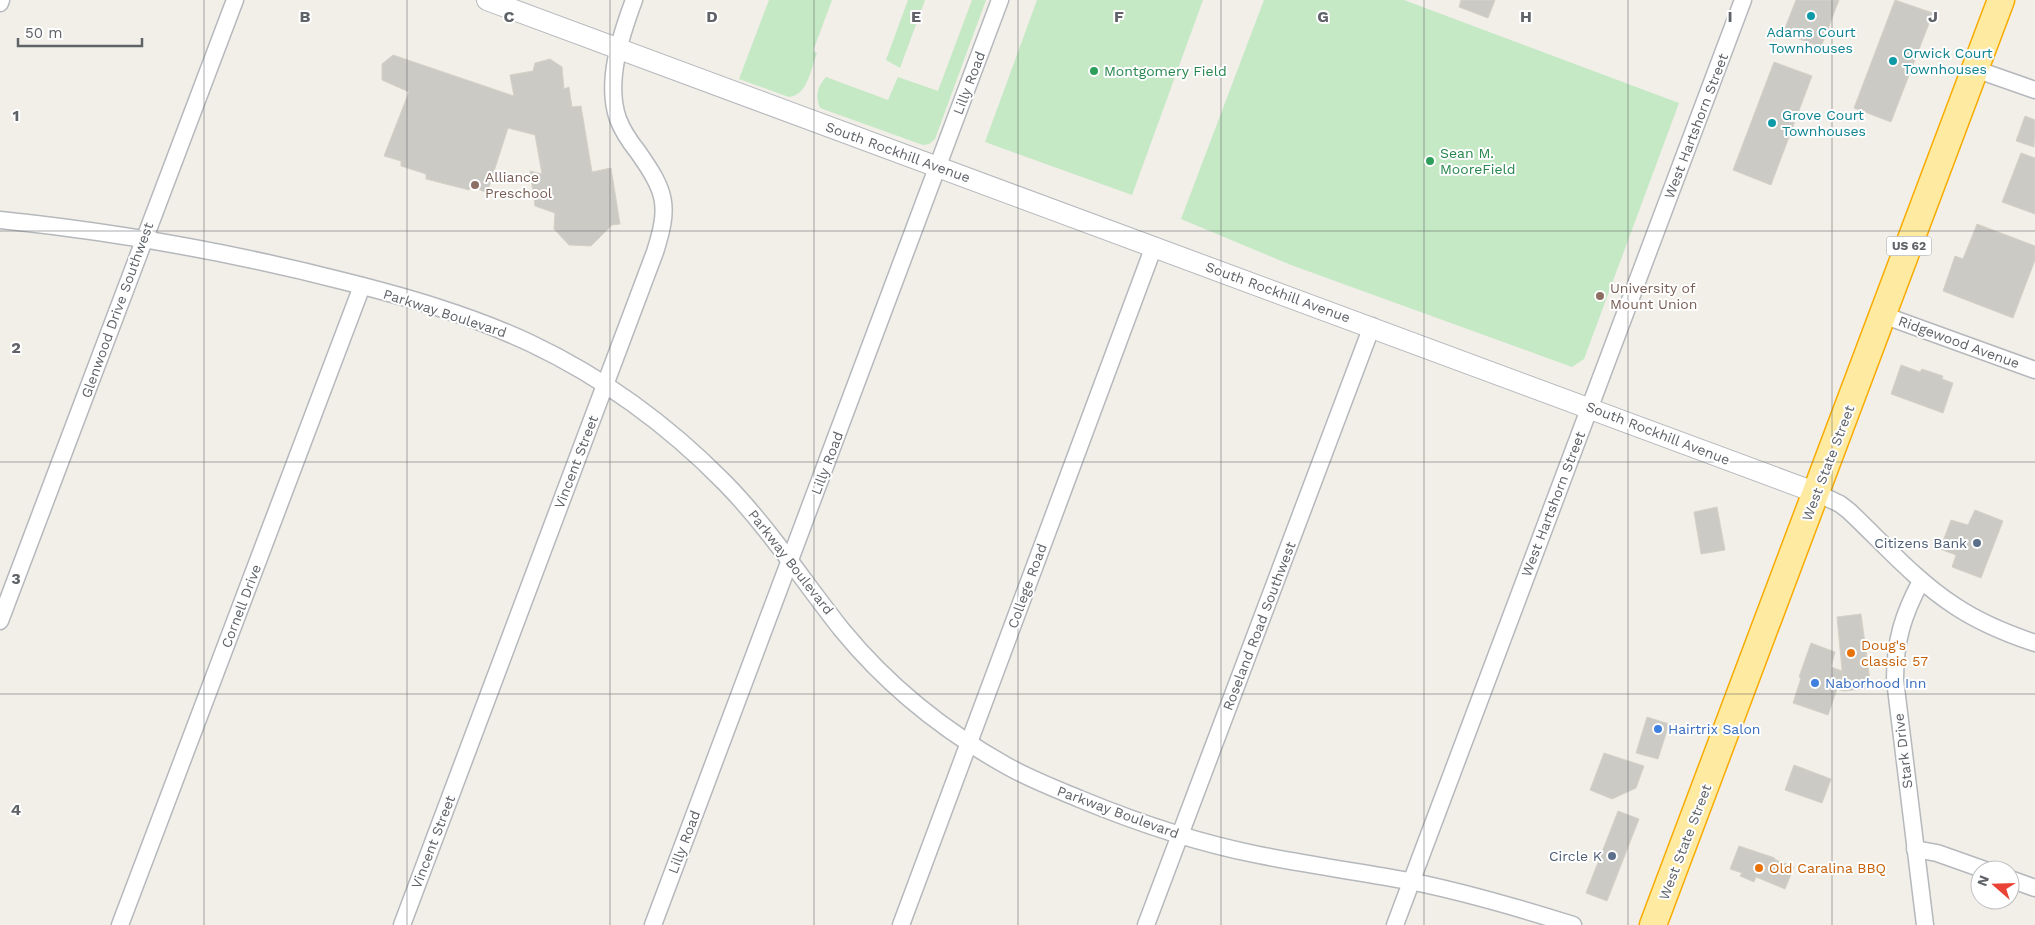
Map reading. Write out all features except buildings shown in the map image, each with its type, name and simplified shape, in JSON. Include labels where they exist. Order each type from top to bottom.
[{"type":"highway","name":"West State Street","points":[[1653,925],[2001,0]]},
{"type":"street","name":"Glenwood Drive Southwest","points":[[0,621],[143,238],[235,0]]},
{"type":"street","name":"South Rockhill Avenue","points":[[487,0],[1372,326],[1817,493],[1849,511],[1922,581],[1969,614],[2035,644]]},
{"type":"street","name":"Vincent Street","points":[[402,925],[655,252],[663,226],[665,213],[657,182],[630,141],[618,118],[614,92],[618,48],[634,0]]},
{"type":"street","name":"Lilly Road","points":[[653,925],[1000,0]]},
{"type":"street","name":"West Hartshorn Street","points":[[1395,925],[1743,0]]},
{"type":"street","points":[[1975,68],[2035,90]]},
{"type":"street","name":"Parkway Boulevard","points":[[0,220],[143,238],[273,263],[362,286],[464,316],[500,329],[550,353],[605,385],[670,432],[708,465],[752,511],[844,631],[866,656],[917,706],[969,743],[1009,768],[1113,813],[1180,835],[1256,854],[1452,890],[1573,925]]},
{"type":"street","name":"College Road","points":[[901,925],[1154,246]]},
{"type":"street","name":"Cornell Drive","points":[[120,925],[362,286]]},
{"type":"street","name":"Ridgewood Avenue","points":[[1883,315],[2035,370]]},
{"type":"street","name":"Roseland Road Southwest","points":[[1146,925],[1372,326]]},
{"type":"street","name":"Stark Drive","points":[[1922,581],[1902,623],[1895,655],[1894,680],[1924,925]]},
{"type":"street","points":[[1915,849],[1937,853],[1970,865]]},
{"type":"street","points":[[2020,883],[2035,888]]},
{"type":"green space","points":[[769,0],[832,0],[813,51],[817,53],[808,80],[801,91],[789,97],[739,79]]},
{"type":"green space","points":[[908,0],[925,0],[900,68],[886,60]]},
{"type":"green space","points":[[972,0],[986,0],[935,139],[929,144],[923,145],[820,108],[818,92],[826,77],[888,100],[898,77],[938,91]]},
{"type":"green space","name":"Montgomery Field","points":[[1037,0],[1203,0],[1132,195],[985,142]]},
{"type":"green space","name":"Sean M. MooreField","points":[[1264,0],[1404,0],[1679,103],[1584,359],[1572,367],[1291,265],[1181,219]]},
{"type":"place","name":"Adams Court Townhouses","points":[[1811,16]]},
{"type":"place","name":"Orwick Court Townhouses","points":[[1893,61]]},
{"type":"place","name":"Montgomery Field","points":[[1094,71]]},
{"type":"place","name":"Grove Court Townhouses","points":[[1772,123]]},
{"type":"place","name":"Sean M. MooreField","points":[[1430,161]]},
{"type":"place","name":"Alliance Preschool","points":[[475,185]]},
{"type":"place","name":"University of Mount Union","points":[[1600,296]]},
{"type":"place","name":"Citizens Bank","points":[[1977,543]]},
{"type":"place","name":"Doug's classic 57","points":[[1851,653]]},
{"type":"place","name":"Naborhood Inn","points":[[1815,683]]},
{"type":"place","name":"Hairtrix Salon","points":[[1658,729]]},
{"type":"place","name":"Circle K","points":[[1612,856]]},
{"type":"place","name":"Old Caralina BBQ","points":[[1759,868]]}]
